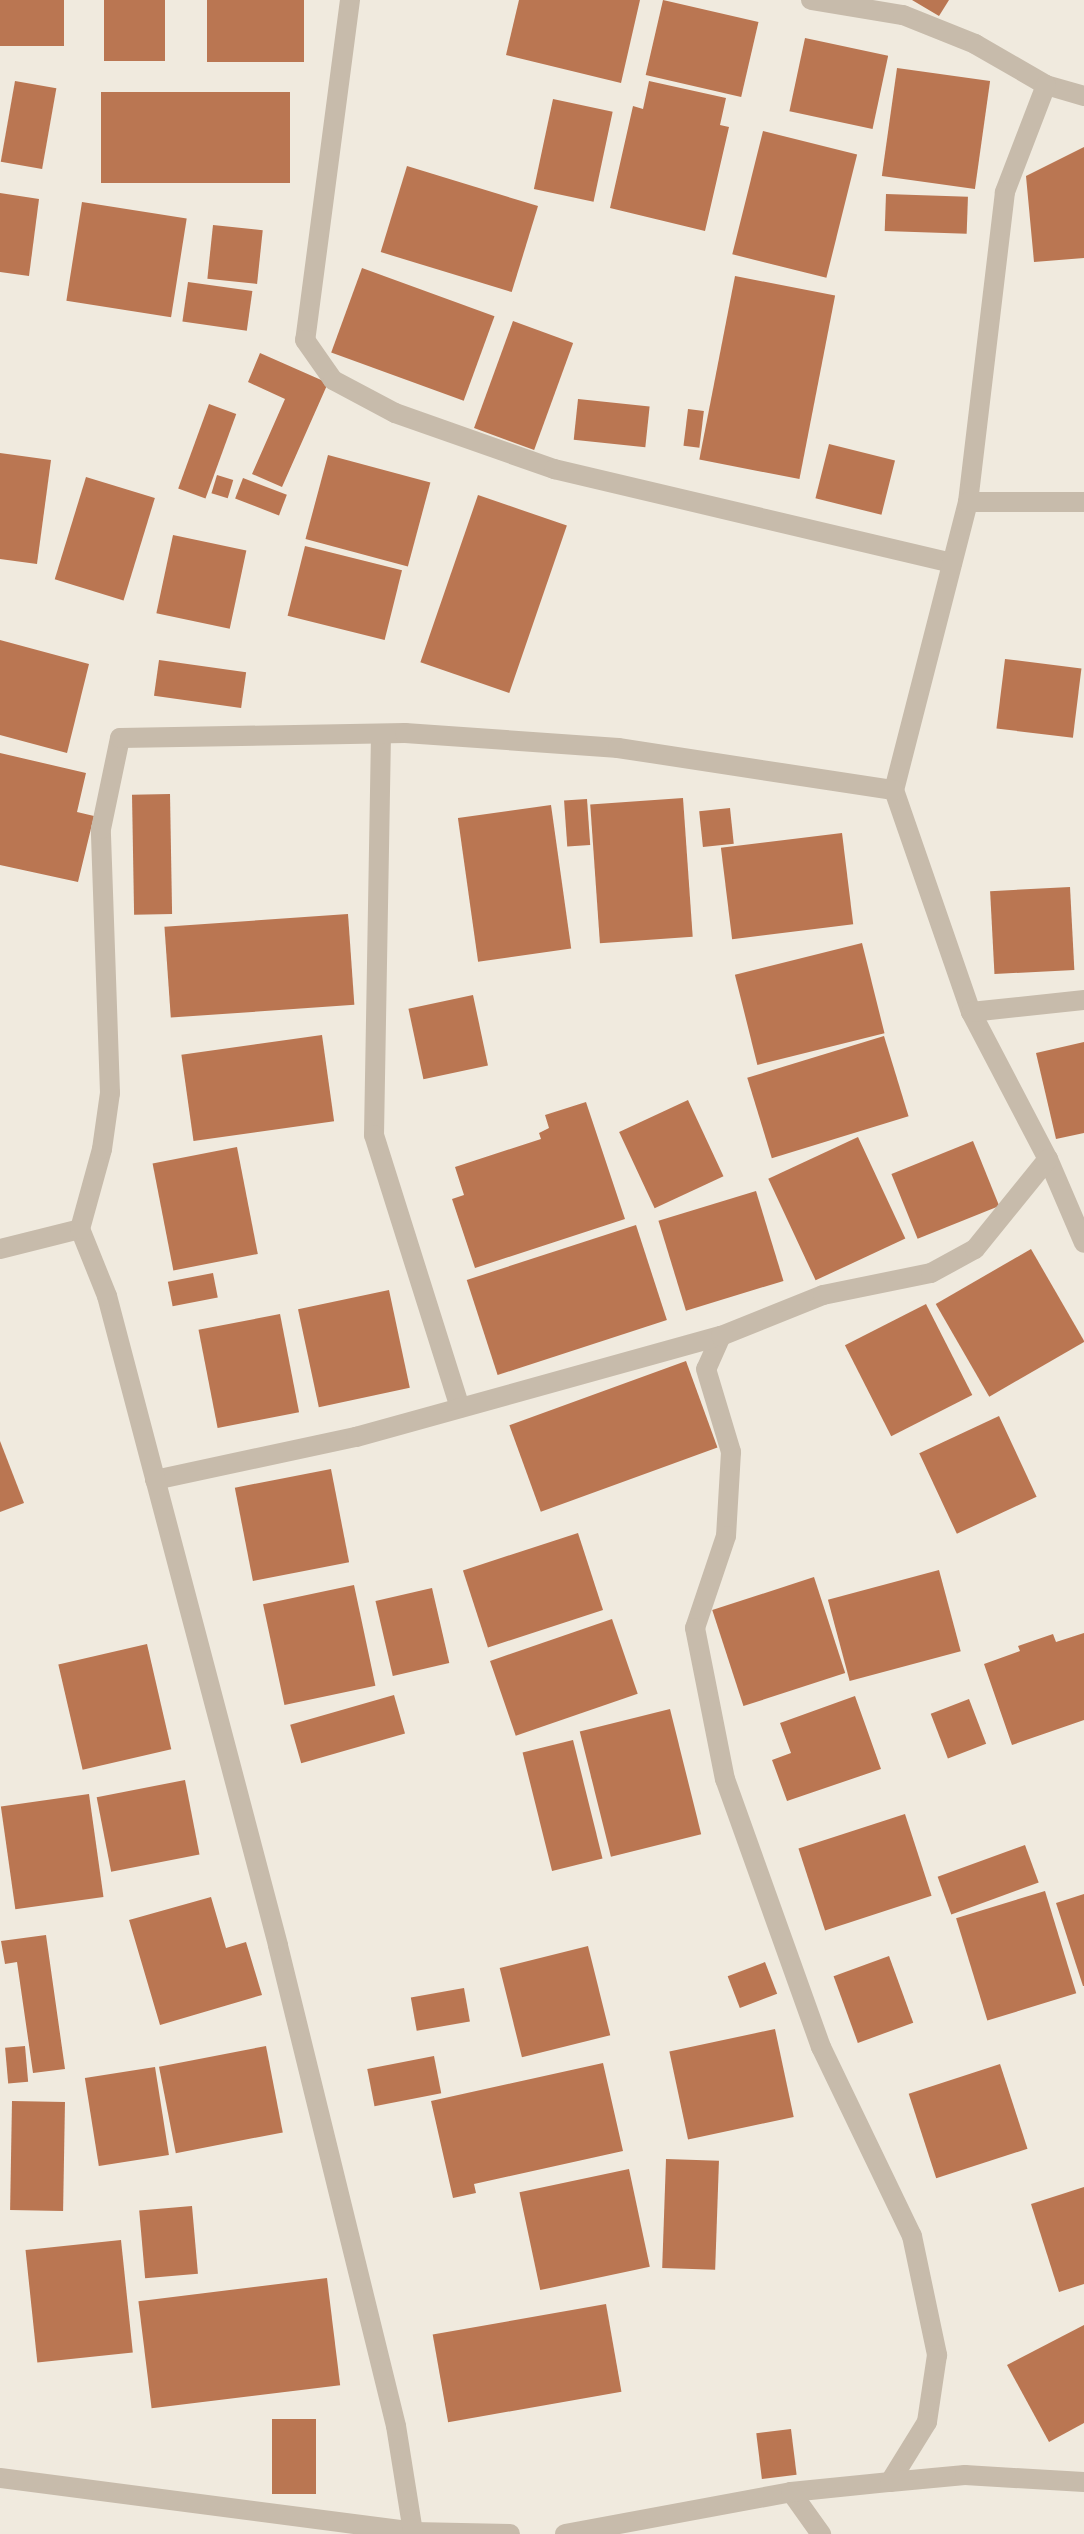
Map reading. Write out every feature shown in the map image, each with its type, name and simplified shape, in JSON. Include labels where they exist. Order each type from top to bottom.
[{"type":"street","points":[[350,0],[305,340],[333,380],[395,413],[554,469],[952,563]]},
{"type":"street","points":[[811,0],[903,15],[975,44],[1046,85],[1084,96]]},
{"type":"street","points":[[1046,85],[1005,192],[968,502],[894,790],[971,1012],[1048,1159],[1084,1243]]},
{"type":"street","points":[[968,502],[1084,502]]},
{"type":"street","points":[[413,2532],[396,2426],[278,1945],[107,1296],[80,1229],[102,1149],[110,1093],[107,907],[101,829],[120,738],[381,734],[618,748],[894,790]]},
{"type":"street","points":[[381,734],[374,1135],[460,1408]]},
{"type":"street","points":[[971,1012],[1084,1000]]},
{"type":"street","points":[[155,1480],[356,1437],[721,1336],[823,1295],[931,1273],[975,1249],[1048,1159]]},
{"type":"street","points":[[0,1249],[80,1229]]},
{"type":"street","points":[[721,1336],[706,1369],[731,1452],[726,1536],[695,1628],[725,1779],[741,1824],[821,2047],[912,2236],[937,2355],[927,2422],[890,2482]]},
{"type":"street","points":[[565,2534],[791,2492],[890,2482],[965,2475],[1084,2482]]},
{"type":"street","points":[[0,2478],[413,2532],[510,2534]]},
{"type":"street","points":[[791,2492],[821,2534]]},
{"type":"building","points":[[0,0],[64,0],[64,46],[0,46]]},
{"type":"building","points":[[104,0],[165,0],[165,61],[104,61]]},
{"type":"building","points":[[207,0],[304,0],[304,62],[207,62]]},
{"type":"building","points":[[519,0],[640,0],[621,83],[506,55]]},
{"type":"building","points":[[663,0],[758,22],[741,97],[646,75]]},
{"type":"building","points":[[912,0],[949,0],[939,16]]},
{"type":"building","points":[[805,38],[888,56],[873,129],[789,111]]},
{"type":"building","points":[[897,68],[990,81],[975,189],[882,176]]},
{"type":"building","points":[[15,81],[56,88],[42,169],[1,162]]},
{"type":"building","points":[[649,81],[726,98],[720,125],[729,127],[705,231],[610,208],[633,106],[643,109]]},
{"type":"building","points":[[101,92],[290,92],[290,183],[101,183]]},
{"type":"building","points":[[553,99],[613,112],[594,202],[534,189]]},
{"type":"building","points":[[763,131],[857,154],[826,278],[732,254]]},
{"type":"building","points":[[1084,147],[1084,258],[1034,262],[1026,176]]},
{"type":"building","points":[[407,166],[538,206],[512,292],[381,252]]},
{"type":"building","points":[[0,193],[39,199],[29,276],[0,272]]},
{"type":"building","points":[[886,194],[968,197],[967,234],[885,231]]},
{"type":"building","points":[[82,202],[187,219],[171,317],[66,301]]},
{"type":"building","points":[[213,225],[263,230],[257,284],[207,279]]},
{"type":"building","points":[[362,268],[494,316],[464,401],[331,353]]},
{"type":"building","points":[[735,276],[835,295],[799,479],[699,460]]},
{"type":"building","points":[[188,282],[252,291],[247,331],[182,322]]},
{"type":"building","points":[[513,321],[573,343],[534,450],[474,428]]},
{"type":"building","points":[[260,353],[328,383],[282,487],[252,474],[285,399],[248,382]]},
{"type":"building","points":[[578,399],[650,407],[645,447],[574,440]]},
{"type":"building","points":[[209,404],[236,414],[205,498],[178,489]]},
{"type":"building","points":[[688,409],[704,411],[699,448],[683,446]]},
{"type":"building","points":[[829,444],[895,460],[881,515],[815,498]]},
{"type":"building","points":[[0,453],[51,460],[37,564],[0,559]]},
{"type":"building","points":[[328,455],[430,482],[408,566],[305,539]]},
{"type":"building","points":[[217,475],[233,480],[228,498],[211,493]]},
{"type":"building","points":[[86,477],[155,498],[124,600],[55,579]]},
{"type":"building","points":[[243,478],[287,495],[279,515],[235,499]]},
{"type":"building","points":[[478,495],[567,526],[509,693],[420,662]]},
{"type":"building","points":[[173,535],[246,551],[230,629],[156,613]]},
{"type":"building","points":[[305,546],[402,570],[385,640],[288,616]]},
{"type":"building","points":[[0,640],[89,664],[67,753],[0,735]]},
{"type":"building","points":[[1005,659],[1081,668],[1073,738],[996,728]]},
{"type":"building","points":[[159,660],[246,672],[241,708],[154,696]]},
{"type":"building","points":[[0,753],[86,773],[77,812],[94,816],[78,882],[0,865]]},
{"type":"building","points":[[170,794],[172,914],[134,915],[132,795]]},
{"type":"building","points":[[683,798],[693,937],[600,943],[590,804]]},
{"type":"building","points":[[587,799],[590,845],[567,846],[564,801]]},
{"type":"building","points":[[551,805],[571,949],[478,962],[458,818]]},
{"type":"building","points":[[730,808],[734,844],[703,847],[699,811]]},
{"type":"building","points":[[842,833],[853,924],[732,939],[721,848]]},
{"type":"building","points":[[1070,887],[1074,970],[994,974],[990,891]]},
{"type":"building","points":[[348,914],[354,1005],[171,1018],[164,927]]},
{"type":"building","points":[[862,943],[884,1033],[757,1065],[735,975]]},
{"type":"building","points":[[473,995],[488,1065],[423,1079],[408,1009]]},
{"type":"building","points":[[322,1035],[334,1121],[193,1141],[181,1055]]},
{"type":"building","points":[[884,1036],[909,1116],[772,1158],[747,1078]]},
{"type":"building","points":[[1084,1042],[1084,1133],[1056,1139],[1036,1053]]},
{"type":"building","points":[[688,1100],[723,1176],[655,1208],[619,1132]]},
{"type":"building","points":[[586,1102],[625,1219],[475,1268],[452,1199],[464,1195],[455,1167],[541,1139],[539,1133],[549,1128],[545,1115]]},
{"type":"building","points":[[858,1137],[905,1239],[816,1280],[768,1179]]},
{"type":"building","points":[[973,1141],[999,1206],[918,1239],[891,1174]]},
{"type":"building","points":[[237,1147],[258,1254],[173,1270],[153,1163]]},
{"type":"building","points":[[756,1191],[783,1281],[686,1311],[658,1221]]},
{"type":"building","points":[[636,1225],[667,1320],[498,1375],[467,1280]]},
{"type":"building","points":[[1031,1249],[1084,1342],[989,1397],[936,1304]]},
{"type":"building","points":[[213,1273],[218,1298],[173,1306],[168,1282]]},
{"type":"building","points":[[389,1290],[410,1388],[319,1407],[298,1309]]},
{"type":"building","points":[[926,1304],[972,1395],[891,1436],[845,1345]]},
{"type":"building","points":[[280,1314],[299,1412],[218,1428],[199,1330]]},
{"type":"building","points":[[686,1361],[717,1447],[541,1512],[509,1425]]},
{"type":"building","points":[[999,1416],[1037,1497],[957,1534],[919,1453]]},
{"type":"building","points":[[0,1441],[24,1503],[0,1512]]},
{"type":"building","points":[[331,1469],[349,1562],[253,1581],[235,1488]]},
{"type":"building","points":[[578,1533],[603,1610],[488,1647],[463,1570]]},
{"type":"building","points":[[939,1570],[961,1651],[850,1681],[828,1600]]},
{"type":"building","points":[[814,1577],[845,1673],[743,1706],[712,1610]]},
{"type":"building","points":[[354,1585],[375,1686],[284,1705],[263,1604]]},
{"type":"building","points":[[432,1588],[449,1663],[393,1676],[375,1601]]},
{"type":"building","points":[[612,1619],[638,1694],[516,1736],[490,1661]]},
{"type":"building","points":[[1084,1633],[1084,1720],[1012,1745],[984,1664],[1020,1651],[1018,1646],[1053,1634],[1056,1642]]},
{"type":"building","points":[[147,1644],[171,1749],[83,1770],[58,1664]]},
{"type":"building","points":[[394,1695],[405,1733],[301,1763],[290,1725]]},
{"type":"building","points":[[855,1696],[881,1769],[787,1801],[772,1760],[791,1753],[780,1723]]},
{"type":"building","points":[[969,1699],[986,1744],[948,1759],[931,1714]]},
{"type":"building","points":[[670,1709],[701,1834],[611,1857],[580,1731]]},
{"type":"building","points":[[573,1740],[603,1858],[552,1871],[523,1753]]},
{"type":"building","points":[[185,1780],[200,1855],[111,1872],[97,1797]]},
{"type":"building","points":[[89,1794],[103,1897],[15,1909],[1,1806]]},
{"type":"building","points":[[905,1814],[932,1896],[825,1930],[798,1849]]},
{"type":"building","points":[[1025,1845],[1039,1883],[951,1914],[938,1877]]},
{"type":"building","points":[[1045,1891],[1076,1993],[987,2021],[956,1918]]},
{"type":"building","points":[[1084,1894],[1084,1986],[1083,1986],[1056,1903]]},
{"type":"building","points":[[211,1897],[226,1948],[246,1942],[262,1995],[160,2025],[129,1920]]},
{"type":"building","points":[[46,1935],[65,2069],[33,2073],[17,1962],[5,1964],[1,1941]]},
{"type":"building","points":[[588,1946],[610,2035],[522,2057],[500,1968]]},
{"type":"building","points":[[889,1956],[913,2023],[858,2043],[834,1976]]},
{"type":"building","points":[[765,1962],[777,1994],[740,2008],[728,1976]]},
{"type":"building","points":[[464,1988],[470,2021],[417,2031],[411,1997]]},
{"type":"building","points":[[775,2029],[794,2117],[688,2139],[669,2051]]},
{"type":"building","points":[[25,2046],[28,2082],[8,2084],[5,2048]]},
{"type":"building","points":[[266,2046],[283,2132],[176,2153],[159,2067]]},
{"type":"building","points":[[434,2056],[441,2093],[375,2106],[367,2069]]},
{"type":"building","points":[[603,2063],[623,2151],[474,2184],[476,2193],[453,2198],[431,2101]]},
{"type":"building","points":[[1000,2064],[1028,2149],[936,2178],[909,2094]]},
{"type":"building","points":[[155,2067],[169,2155],[99,2166],[85,2078]]},
{"type":"building","points":[[12,2101],[65,2102],[63,2211],[10,2210]]},
{"type":"building","points":[[666,2159],[719,2161],[715,2270],[662,2268]]},
{"type":"building","points":[[629,2169],[650,2267],[540,2290],[519,2192]]},
{"type":"building","points":[[1084,2187],[1084,2284],[1059,2292],[1031,2204]]},
{"type":"building","points":[[192,2206],[198,2274],[145,2278],[139,2211]]},
{"type":"building","points":[[121,2240],[133,2352],[37,2362],[26,2250]]},
{"type":"building","points":[[327,2278],[340,2385],[152,2408],[138,2301]]},
{"type":"building","points":[[606,2304],[621,2392],[448,2422],[433,2335]]},
{"type":"building","points":[[1084,2325],[1084,2423],[1049,2442],[1007,2365]]},
{"type":"building","points":[[272,2419],[316,2419],[316,2494],[272,2494]]},
{"type":"building","points":[[791,2429],[797,2475],[762,2479],[756,2433]]}]
